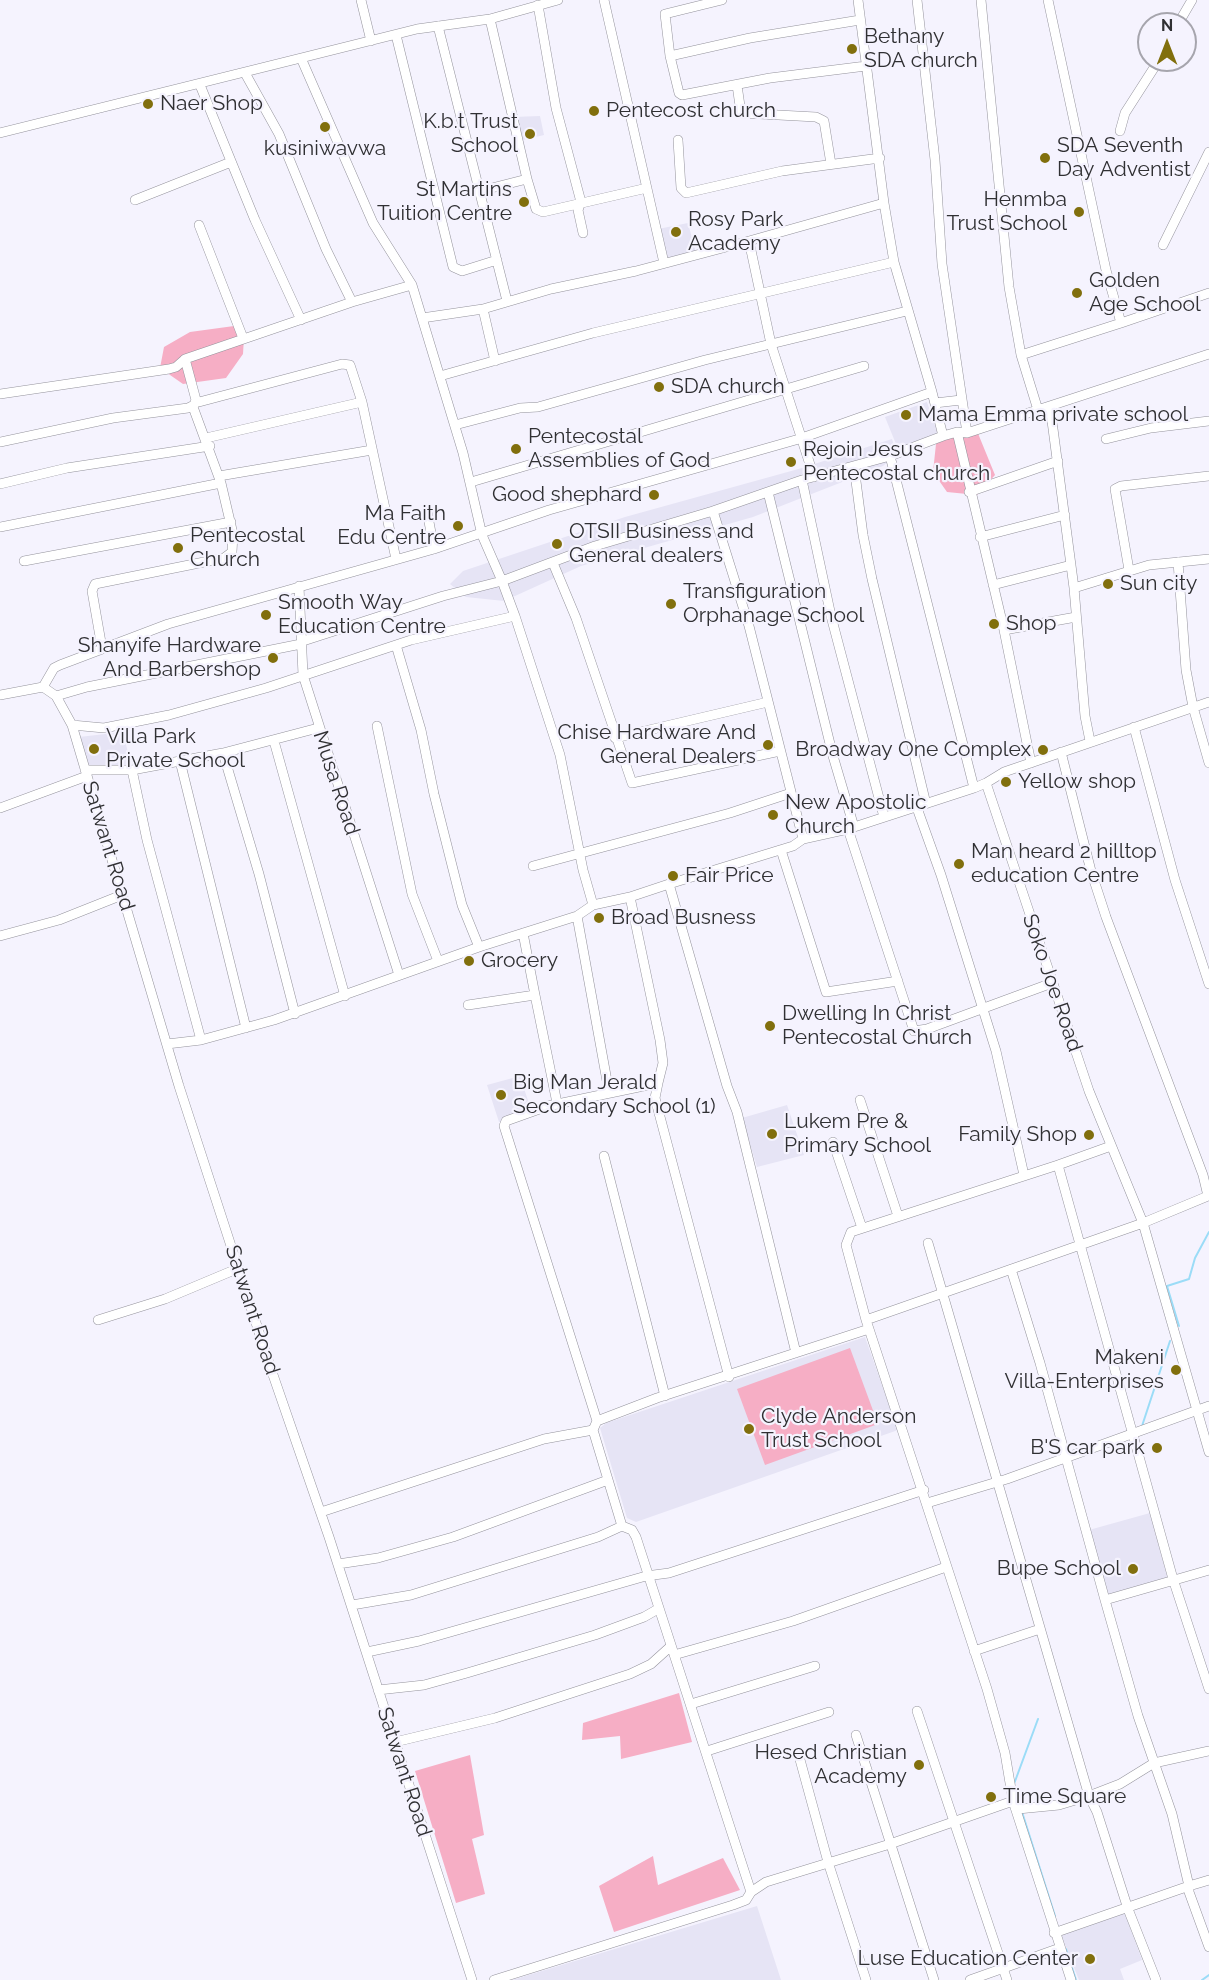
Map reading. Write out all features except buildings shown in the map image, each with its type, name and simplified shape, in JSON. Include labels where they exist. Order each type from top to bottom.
[{"type":"street","points":[[362,0],[371,41]]},
{"type":"street","points":[[0,133],[396,35],[438,26],[490,19],[558,0]]},
{"type":"street","points":[[604,0],[664,263]]},
{"type":"street","points":[[722,0],[665,14],[670,56],[680,95],[866,66]]},
{"type":"street","points":[[858,0],[884,203],[894,262],[944,436]]},
{"type":"street","points":[[917,0],[935,160],[942,264],[961,400],[969,492],[1004,630],[1031,763]]},
{"type":"street","points":[[981,0],[1009,287],[1021,355],[1038,410]]},
{"type":"street","points":[[1048,0],[1106,270],[1121,323]]},
{"type":"street","points":[[538,5],[556,108],[581,202],[578,210],[583,233]]},
{"type":"street","points":[[490,19],[536,209],[540,212],[647,188]]},
{"type":"street","points":[[670,56],[750,38],[860,20]]},
{"type":"street","points":[[438,26],[507,301]]},
{"type":"street","points":[[396,35],[453,267],[462,271],[497,260]]},
{"type":"street","points":[[301,58],[373,223],[412,285],[471,482],[482,535],[515,616],[560,755],[579,853],[593,906]]},
{"type":"street","points":[[1120,131],[1125,113],[1151,72]]},
{"type":"street","points":[[245,73],[279,134],[326,249],[352,302]]},
{"type":"street","points":[[200,85],[283,285],[301,320]]},
{"type":"street","points":[[737,85],[741,113],[816,117],[824,121],[831,164]]},
{"type":"street","points":[[678,140],[681,188],[686,193],[782,171],[880,158]]},
{"type":"street","points":[[1163,245],[1209,152]]},
{"type":"street","points":[[135,200],[231,162]]},
{"type":"street","points":[[480,191],[527,179]]},
{"type":"street","points":[[422,318],[483,309],[507,301],[749,241],[884,203]]},
{"type":"street","points":[[199,225],[243,338]]},
{"type":"street","points":[[749,241],[771,344],[799,439],[814,477]]},
{"type":"street","points":[[440,376],[593,333],[894,262]]},
{"type":"street","points":[[0,394],[169,369],[185,360],[243,338],[412,285]]},
{"type":"street","points":[[1021,355],[1209,293]]},
{"type":"street","points":[[483,309],[495,361]]},
{"type":"street","points":[[455,425],[520,408],[538,407],[771,344],[907,311]]},
{"type":"street","points":[[56,696],[87,687],[302,643],[443,596],[502,581],[606,543],[713,511],[802,480],[890,456],[944,436],[1038,410],[1209,354]]},
{"type":"street","points":[[102,648],[92,591],[95,584],[224,558],[233,548],[231,522],[195,403],[185,360]]},
{"type":"street","points":[[0,441],[195,403],[347,364],[352,367],[362,402],[396,559]]},
{"type":"street","points":[[471,482],[864,366]]},
{"type":"street","points":[[0,696],[43,687],[54,668],[168,624],[435,549],[482,535],[549,510],[799,439],[855,417],[932,392]]},
{"type":"street","points":[[935,403],[961,400]]},
{"type":"street","points":[[0,484],[77,466],[208,442],[362,402]]},
{"type":"street","points":[[1050,406],[1074,588],[1090,741]]},
{"type":"street","points":[[1106,439],[1150,428],[1209,421]]},
{"type":"street","points":[[0,526],[372,450]]},
{"type":"street","points":[[890,456],[974,788]]},
{"type":"street","points":[[969,492],[1058,460]]},
{"type":"street","points":[[854,466],[863,535],[872,579],[926,804]]},
{"type":"street","points":[[1129,570],[1115,489],[1120,486],[1209,476]]},
{"type":"street","points":[[802,480],[831,616],[884,817]]},
{"type":"street","points":[[768,492],[851,828],[915,1030],[927,1029],[983,1010],[1052,983]]},
{"type":"street","points":[[428,511],[435,549]]},
{"type":"street","points":[[713,511],[741,597],[803,839]]},
{"type":"street","points":[[980,537],[1065,516]]},
{"type":"street","points":[[24,561],[231,522]]},
{"type":"street","points":[[1074,588],[1129,570],[1209,559]]},
{"type":"street","points":[[1178,562],[1186,670],[1193,707],[1209,763]]},
{"type":"street","points":[[553,563],[589,654],[630,781],[636,784],[780,751]]},
{"type":"street","points":[[993,585],[1071,565]]},
{"type":"street","name":"Musa Road","points":[[299,586],[303,675],[318,728],[399,975]]},
{"type":"street","points":[[72,725],[104,728],[130,724],[303,675],[424,636],[515,616]]},
{"type":"street","points":[[1004,630],[1076,617]]},
{"type":"street","points":[[396,645],[421,730],[434,794],[462,905],[479,947]]},
{"type":"street","name":"Satwant Road","points":[[43,687],[56,696],[72,725],[167,1044],[238,1268],[352,1605],[472,1980]]},
{"type":"street","points":[[615,738],[768,702]]},
{"type":"street","points":[[167,1044],[201,1040],[295,1014],[438,961],[577,916],[593,906],[630,897],[781,850],[803,839],[851,828],[917,808],[986,783],[996,775],[1209,702]]},
{"type":"street","points":[[377,726],[412,894],[438,961]]},
{"type":"street","points":[[1134,727],[1175,880],[1209,984]]},
{"type":"street","points":[[0,808],[86,773],[132,770],[223,753],[318,728]]},
{"type":"street","points":[[274,741],[345,996]]},
{"type":"street","points":[[321,1512],[544,1439],[595,1426],[665,1396],[729,1377],[796,1353],[942,1292],[1143,1224],[1204,1199],[1209,1192],[1106,917],[1086,852],[1061,752]]},
{"type":"street","points":[[223,753],[259,874],[295,1014]]},
{"type":"street","points":[[180,761],[246,1028]]},
{"type":"street","points":[[132,770],[147,840],[201,1040]]},
{"type":"street","name":"Soko Joe Road","points":[[986,783],[1052,983],[1111,1146],[1143,1224],[1166,1294],[1209,1452]]},
{"type":"street","points":[[533,866],[730,813],[791,793]]},
{"type":"street","points":[[917,808],[941,875],[996,1051],[1024,1174]]},
{"type":"street","points":[[781,850],[826,992],[898,981]]},
{"type":"street","points":[[669,884],[727,1086],[737,1112],[796,1353]]},
{"type":"street","points":[[0,936],[59,920],[122,895]]},
{"type":"street","points":[[630,897],[663,1063],[655,1098],[729,1377]]},
{"type":"street","points":[[577,916],[609,1092]]},
{"type":"street","points":[[523,933],[557,1103]]},
{"type":"street","points":[[468,1005],[536,995]]},
{"type":"street","points":[[622,1526],[595,1426],[504,1126],[506,1121],[557,1103],[658,1083]]},
{"type":"street","points":[[860,1100],[898,1216]]},
{"type":"street","points":[[833,1142],[862,1228]]},
{"type":"street","points":[[1071,1980],[1054,1933],[1015,1805],[1005,1753],[974,1651],[946,1567],[924,1490],[868,1324],[846,1245],[851,1232],[1111,1146]]},
{"type":"street","points":[[604,1156],[665,1396]]},
{"type":"street","points":[[1058,1165],[1173,1580],[1209,1689]]},
{"type":"street","points":[[928,1243],[1089,1796],[1097,1812],[1128,1909],[1156,1980]]},
{"type":"street","points":[[98,1320],[165,1299],[238,1268]]},
{"type":"street","points":[[1011,1269],[1041,1363],[1105,1600],[1154,1763],[1172,1814],[1189,1886],[1209,1947]]},
{"type":"street","points":[[927,1503],[996,1482],[1209,1406]]},
{"type":"street","points":[[338,1564],[378,1558],[453,1537],[608,1480]]},
{"type":"street","points":[[367,1652],[419,1641],[646,1576],[669,1573],[924,1490]]},
{"type":"street","points":[[352,1605],[411,1595],[598,1537],[622,1526],[632,1530],[707,1751],[751,1892]]},
{"type":"street","points":[[394,1742],[495,1718],[630,1674],[672,1651],[793,1621],[946,1567]]},
{"type":"street","points":[[1105,1600],[1209,1570]]},
{"type":"street","points":[[378,1690],[424,1685],[467,1673],[595,1635],[644,1617],[658,1609]]},
{"type":"street","points":[[974,1651],[1040,1629]]},
{"type":"street","points":[[691,1704],[815,1665]]},
{"type":"street","points":[[917,1711],[956,1820],[1007,1980]]},
{"type":"street","points":[[707,1751],[829,1712]]},
{"type":"street","points":[[856,1735],[934,1980]]},
{"type":"street","points":[[494,1980],[733,1905],[746,1900],[751,1892],[766,1882],[890,1844],[956,1820],[1015,1805],[1059,1805],[1119,1784],[1154,1763],[1209,1751]]},
{"type":"street","points":[[799,1756],[828,1862],[866,1980]]},
{"type":"street","points":[[1054,1933],[1209,1880]]},
{"type":"street","points":[[970,1980],[1060,1948]]},
{"type":"shaded area","points":[[540,116],[544,135],[519,141],[513,117]]},
{"type":"shaded area","points":[[688,223],[696,253],[667,262],[658,229]]},
{"type":"shaded area","points":[[234,326],[244,337],[243,354],[226,378],[183,384],[160,368],[164,347],[190,332]]},
{"type":"shaded area","points":[[927,402],[938,435],[898,449],[885,417]]},
{"type":"shaded area","points":[[954,431],[977,431],[995,475],[977,495],[947,492],[933,472],[936,444]]},
{"type":"shaded area","points":[[892,439],[897,454],[883,466],[753,517],[581,566],[504,601],[466,597],[450,584],[463,571],[625,517],[802,468]]},
{"type":"shaded area","points":[[123,732],[131,765],[87,770],[79,737]]},
{"type":"shaded area","points":[[520,1076],[531,1110],[499,1122],[487,1085]]},
{"type":"shaded area","name":"Lukem Pre & Primary School","points":[[787,1105],[804,1155],[757,1167],[742,1118]]},
{"type":"shaded area","name":"Clyde Anderson Trust School","points":[[865,1337],[898,1430],[636,1522],[627,1518],[600,1428],[606,1423]]},
{"type":"shaded area","points":[[850,1348],[878,1424],[765,1465],[737,1389]]},
{"type":"shaded area","name":"Bupe School","points":[[1150,1513],[1169,1584],[1109,1600],[1089,1530]]},
{"type":"shaded area","points":[[679,1693],[692,1742],[621,1759],[620,1736],[582,1740],[583,1723]]},
{"type":"shaded area","points":[[470,1755],[484,1835],[472,1839],[485,1894],[456,1903],[415,1771]]},
{"type":"shaded area","points":[[653,1856],[658,1885],[723,1858],[740,1890],[614,1932],[599,1886]]},
{"type":"shaded area","points":[[757,1906],[781,1980],[512,1980]]},
{"type":"shaded area","points":[[1123,1908],[1142,1960],[1120,1969],[1124,1980],[1079,1980],[1060,1932]]},
{"type":"waterway","points":[[1179,1326],[1167,1286],[1189,1279],[1195,1258],[1209,1232]]},
{"type":"waterway","points":[[1142,1426],[1170,1341]]},
{"type":"waterway","points":[[1014,1784],[1038,1719]]},
{"type":"waterway","points":[[1022,1812],[1055,1916]]},
{"type":"waterway","points":[[1066,1949],[1076,1980]]},
{"type":"waterway","points":[[1202,1980],[1209,1975]]},
{"type":"place","name":"Bethany SDA church","points":[[852,49]]},
{"type":"place","name":"Naer Shop","points":[[148,104]]},
{"type":"place","name":"Pentecost church","points":[[594,111]]},
{"type":"place","name":"kusiniwavwa","points":[[325,127]]},
{"type":"place","name":"K.b.t Trust School","points":[[530,134]]},
{"type":"place","name":"SDA Seventh Day Adventist","points":[[1045,158]]},
{"type":"place","name":"St Martins Tuition Centre","points":[[524,202]]},
{"type":"place","name":"Henmba Trust School","points":[[1079,212]]},
{"type":"place","name":"Rosy Park Academy","points":[[676,232]]},
{"type":"place","name":"Golden Age School","points":[[1077,293]]},
{"type":"place","name":"SDA church","points":[[659,387]]},
{"type":"place","name":"Mama Emma private school","points":[[906,415]]},
{"type":"place","name":"Pentecostal Assemblies of God","points":[[516,449]]},
{"type":"place","name":"Rejoin Jesus Pentecostal church","points":[[791,462]]},
{"type":"place","name":"Good shephard","points":[[654,495]]},
{"type":"place","name":"Ma Faith Edu Centre","points":[[458,526]]},
{"type":"place","name":"OTSII Business and General dealers","points":[[557,544]]},
{"type":"place","name":"Pentecostal Church","points":[[178,548]]},
{"type":"place","name":"Sun city","points":[[1108,584]]},
{"type":"place","name":"Transfiguration Orphanage School","points":[[671,604]]},
{"type":"place","name":"Smooth Way Education Centre","points":[[266,615]]},
{"type":"place","name":"Shop","points":[[994,624]]},
{"type":"place","name":"Shanyife Hardware And Barbershop","points":[[273,658]]},
{"type":"place","name":"Chise Hardware And General Dealers","points":[[768,745]]},
{"type":"place","name":"Villa Park Private School","points":[[94,749]]},
{"type":"place","name":"Broadway One Complex","points":[[1043,750]]},
{"type":"place","name":"Yellow shop","points":[[1006,782]]},
{"type":"place","name":"New Apostolic Church","points":[[773,815]]},
{"type":"place","name":"Man heard 2 hilltop education Centre","points":[[959,864]]},
{"type":"place","name":"Fair Price","points":[[673,876]]},
{"type":"place","name":"Broad Busness","points":[[599,918]]},
{"type":"place","name":"Grocery","points":[[469,961]]},
{"type":"place","name":"Dwelling In Christ Pentecostal Church","points":[[770,1026]]},
{"type":"place","name":"Big Man Jerald Secondary School (1)","points":[[501,1095]]},
{"type":"place","name":"Lukem Pre & Primary School","points":[[772,1134]]},
{"type":"place","name":"Family Shop","points":[[1089,1135]]},
{"type":"place","name":"Makeni Villa-Enterprises","points":[[1176,1370]]},
{"type":"place","name":"Clyde Anderson Trust School","points":[[749,1429]]},
{"type":"place","name":"B'S car park","points":[[1157,1448]]},
{"type":"place","name":"Bupe School","points":[[1133,1569]]},
{"type":"place","name":"Hesed Christian Academy","points":[[919,1765]]},
{"type":"place","name":"Time Square","points":[[991,1797]]},
{"type":"place","name":"Luse Education Center","points":[[1090,1959]]}]
